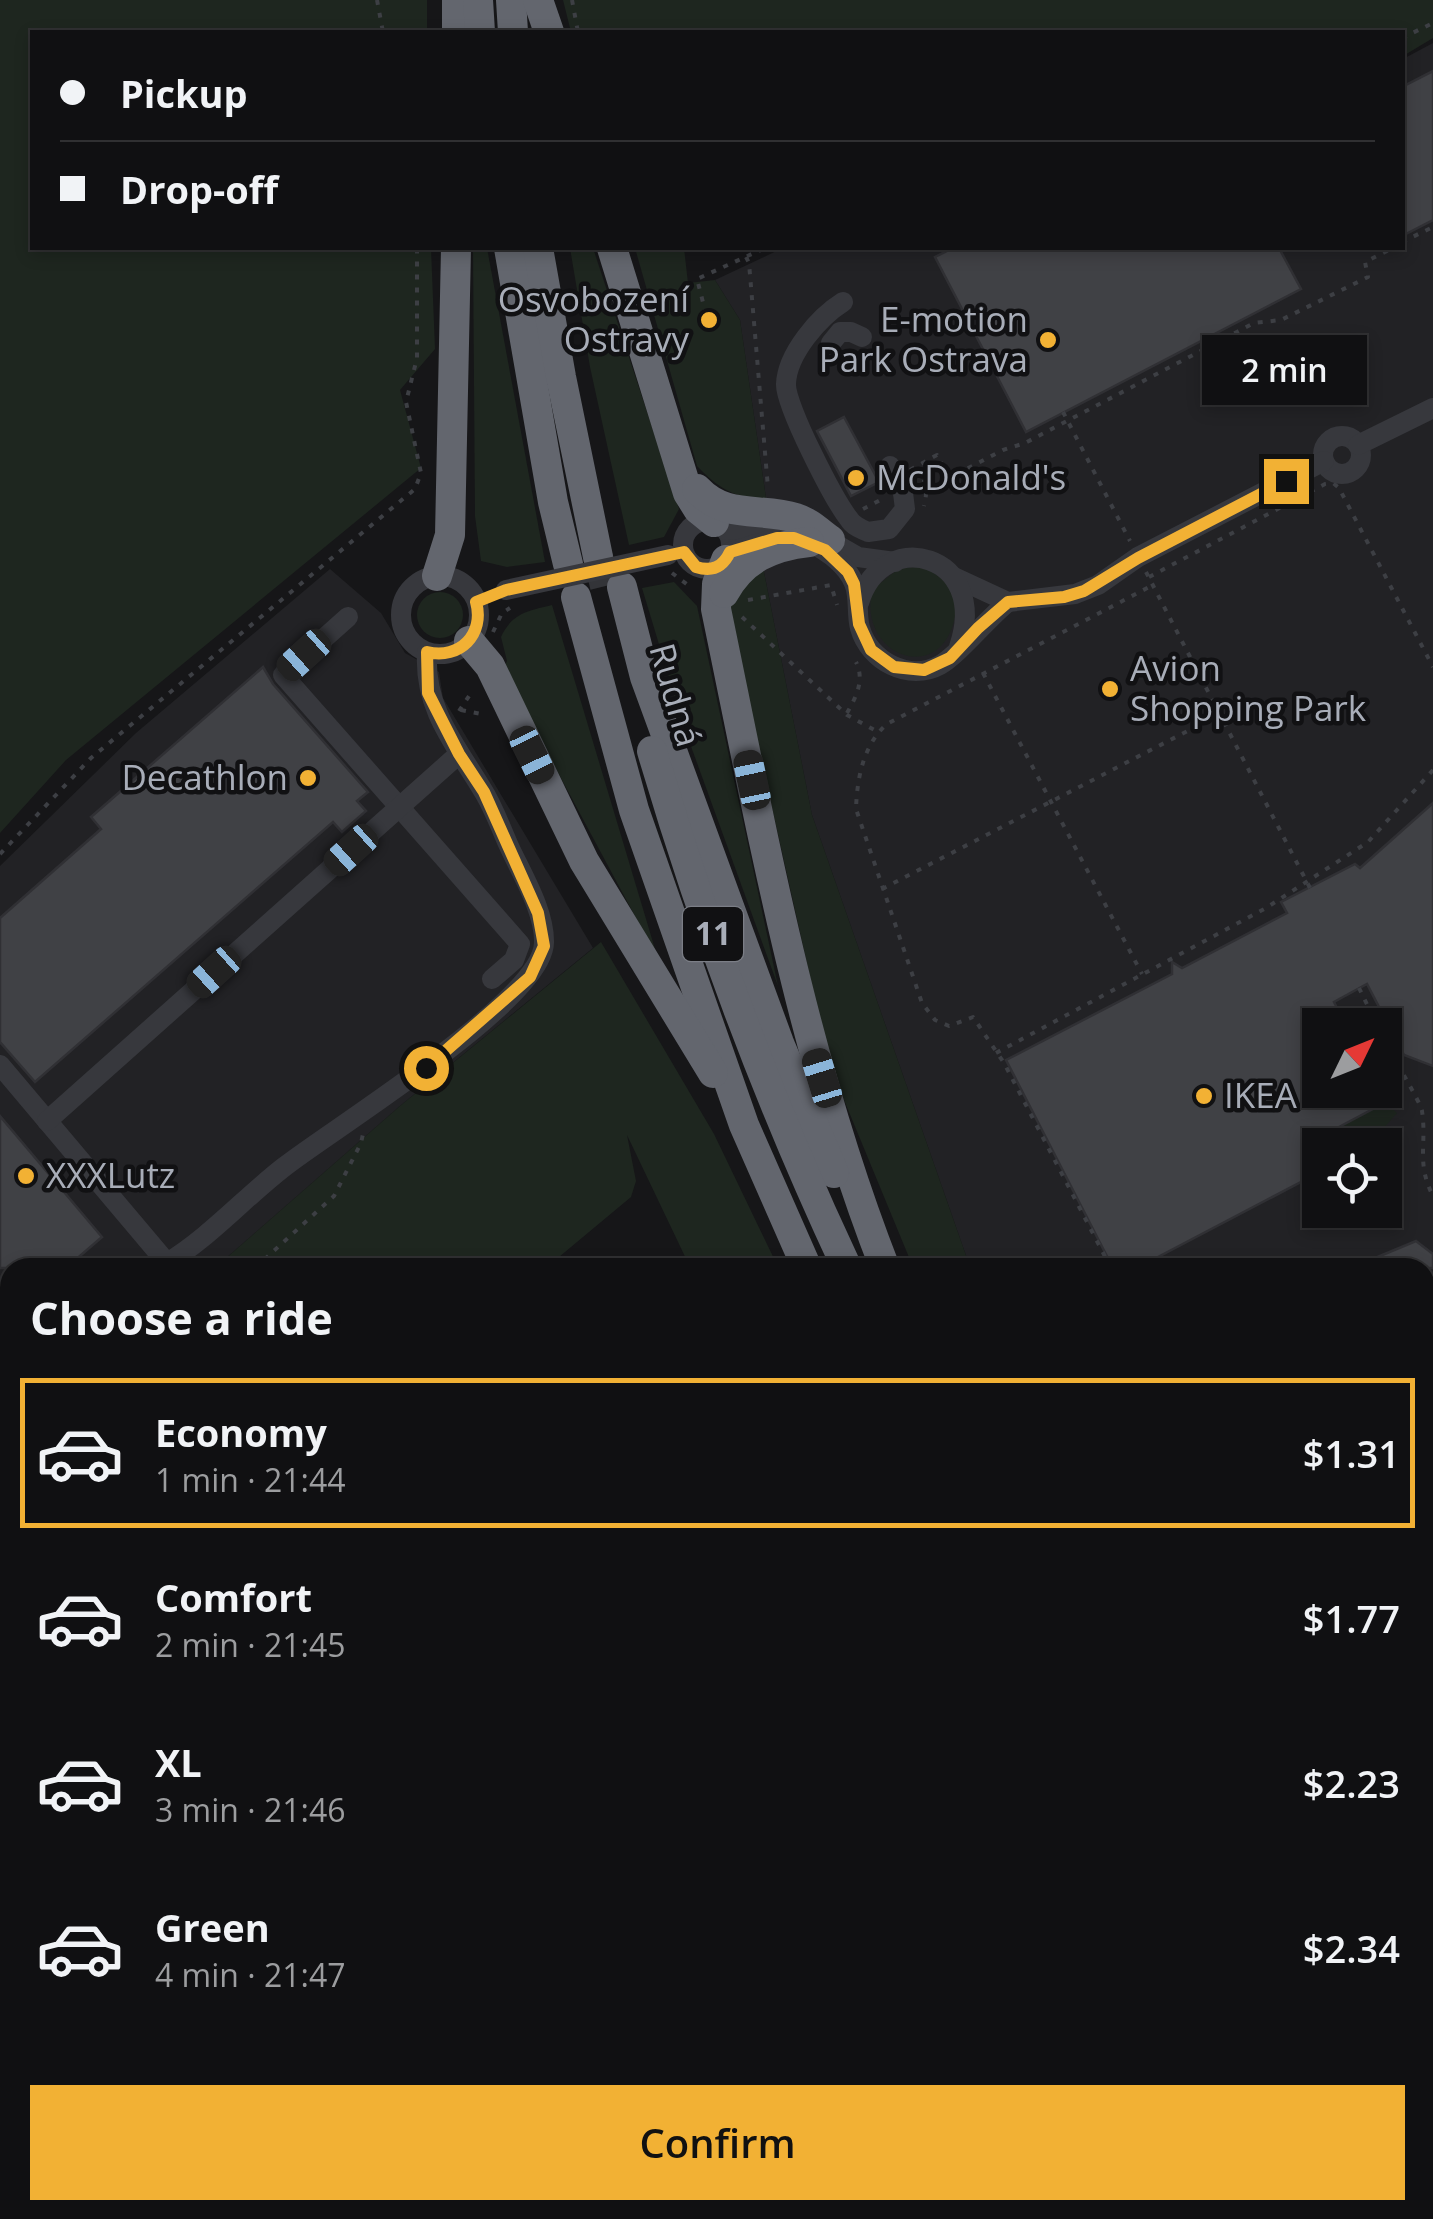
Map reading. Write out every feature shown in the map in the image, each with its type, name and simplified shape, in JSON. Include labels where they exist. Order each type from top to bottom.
[{"type":"highway","points":[[456,0],[457,30]]},
{"type":"highway","points":[[478,0],[480,30]]},
{"type":"highway","points":[[511,0],[513,30]]},
{"type":"highway","points":[[538,0],[547,30]]},
{"type":"highway","points":[[437,576],[450,534],[456,250]]},
{"type":"highway","points":[[509,250],[553,502],[593,558],[538,250]]},
{"type":"highway","points":[[613,250],[692,502],[720,526]]},
{"type":"highway","points":[[675,450],[699,492],[720,506],[743,514],[795,518],[831,535]]},
{"type":"highway","points":[[716,609],[735,574],[748,562],[784,544],[831,535]]},
{"type":"highway","points":[[728,556],[716,584],[716,609],[800,1007],[881,1258]]},
{"type":"highway","points":[[601,591],[646,677],[779,1043],[872,1258]]},
{"type":"highway","name":"Rudná","points":[[601,591],[634,810],[744,1125],[802,1258]]},
{"type":"highway","name":"Rudná","points":[[601,591],[734,995],[842,1258]]},
{"type":"highway","points":[[469,641],[490,666],[584,861],[744,1125]]},
{"type":"street","points":[[843,302],[824,318],[796,354],[785,388],[831,535],[825,550],[848,572],[854,584],[863,637],[871,650],[894,667],[924,670],[937,666],[1008,602]]},
{"type":"street","points":[[830,355],[840,332],[862,337]]},
{"type":"street","points":[[954,577],[1008,602],[1064,597],[1084,591],[1138,558],[1324,461],[1334,472],[1348,473],[1359,463],[1358,445],[1433,408]]},
{"type":"street","points":[[476,602],[506,590],[674,560],[714,568],[728,556],[777,538],[876,533],[899,520],[906,504],[893,472]]},
{"type":"street","points":[[674,560],[692,526],[704,521],[720,526],[794,527],[831,535],[858,557],[895,562],[920,558],[945,568],[961,588],[966,611],[959,647]]},
{"type":"street","points":[[720,526],[730,538],[728,556]]},
{"type":"street","points":[[858,604],[865,586],[895,562]]},
{"type":"street","points":[[437,576],[458,580],[476,602],[478,622],[469,641],[450,653],[427,652],[409,639],[402,626],[401,610],[410,590],[422,580],[437,576]]},
{"type":"street","points":[[348,617],[283,674],[520,944],[514,960],[492,979]]},
{"type":"street","points":[[176,1258],[320,1138],[421,1072],[530,977],[544,946],[538,913],[484,792],[459,754],[428,693],[427,652]]},
{"type":"street","points":[[47,1121],[459,754]]},
{"type":"street","points":[[0,1064],[164,1258]]},
{"type":"path","points":[[377,0],[383,30]]},
{"type":"path","points":[[572,0],[578,30]]},
{"type":"path","points":[[1405,36],[1433,22]]},
{"type":"path","points":[[1405,241],[1433,227]]},
{"type":"path","points":[[0,854],[91,758],[414,488],[421,473],[406,402],[417,358],[416,250]]},
{"type":"path","points":[[706,314],[697,279],[762,250]]},
{"type":"path","points":[[831,535],[862,510],[889,496],[893,472],[918,466],[938,455],[949,478],[1068,421],[1254,323],[1280,320],[1368,276],[1365,262],[1388,250]]},
{"type":"path","points":[[746,257],[769,503]]},
{"type":"path","points":[[1063,412],[1308,884]]},
{"type":"path","points":[[918,466],[927,494],[922,516]]},
{"type":"path","points":[[1148,577],[1333,483],[1433,666]]},
{"type":"path","points":[[674,560],[699,593],[703,610],[729,606],[846,715],[878,732]]},
{"type":"path","points":[[753,599],[831,585],[839,617]]},
{"type":"path","points":[[1105,1258],[973,1017],[949,1026],[935,1020],[922,1003],[856,809],[862,764],[878,732],[1153,585]]},
{"type":"path","points":[[846,715],[858,693],[860,670],[854,658]]},
{"type":"path","points":[[983,673],[1142,974]]},
{"type":"path","points":[[461,710],[494,716]]},
{"type":"path","points":[[882,889],[1200,724]]},
{"type":"path","points":[[996,1053],[1308,884],[1368,842],[1433,770]]},
{"type":"path","points":[[1359,988],[1369,1008]]},
{"type":"path","points":[[1402,1076],[1422,1107],[1422,1176],[1433,1196]]},
{"type":"path","points":[[266,1258],[334,1196],[361,1143],[366,1109]]},
{"type":"shaded area","points":[[0,0],[427,0],[427,30],[30,30],[30,250],[431,250],[435,349],[400,390],[421,468],[66,760],[0,833]]},
{"type":"shaded area","points":[[563,0],[1433,0],[1433,38],[1405,55],[1405,30],[570,30]]},
{"type":"shaded area","name":"Avion Shopping Park","points":[[1433,43],[1433,1258],[967,1258],[812,815],[762,562],[766,498],[740,320],[715,280],[779,250],[1405,250],[1405,58]]},
{"type":"shaded area","points":[[473,250],[487,250],[545,562],[507,567],[481,561],[475,516]]},
{"type":"shaded area","points":[[570,250],[594,250],[679,509],[664,537],[629,545],[590,367]]},
{"type":"shaded area","points":[[636,250],[684,250],[688,283],[715,280],[740,320],[766,498],[728,491],[697,466]]},
{"type":"shaded area","points":[[762,562],[812,815],[967,1258],[909,1258],[830,1066],[730,620],[731,596]]},
{"type":"shaded area","points":[[920,566],[950,588],[956,609],[949,634],[937,649],[922,656],[905,655],[890,648],[878,634],[871,614],[872,590],[898,569]]},
{"type":"shaded area","points":[[330,569],[381,613],[405,653],[439,672],[443,698],[593,948],[400,1106],[226,1258],[0,1258],[0,866],[136,733]]},
{"type":"shaded area","points":[[674,582],[697,606],[778,986],[684,727],[642,588]]},
{"type":"shaded area","points":[[440,592],[456,599],[463,615],[456,631],[440,638],[424,631],[417,615],[424,599]]},
{"type":"shaded area","points":[[552,605],[658,959],[503,670],[507,661],[501,637],[505,629],[522,614]]},
{"type":"shaded area","points":[[601,942],[714,1134],[774,1258],[686,1258],[627,1135],[636,1181],[631,1197],[558,1258],[226,1258],[400,1106]]},
{"type":"shaded area","points":[[1375,1108],[1392,1108],[1397,1113],[1384,1128],[1337,1128]]},
{"type":"building","points":[[1433,71],[1433,220],[1405,234],[1405,85]]},
{"type":"building","points":[[949,250],[1280,250],[1301,289],[1026,432],[935,257]]},
{"type":"building","points":[[844,417],[879,482],[851,496],[817,431]]},
{"type":"building","points":[[263,667],[273,684],[368,792],[357,801],[366,811],[342,832],[333,822],[35,1082],[0,1042],[0,918],[101,829],[91,817]]},
{"type":"building","name":"IKEA","points":[[1433,803],[1433,1066],[1404,1055],[1402,1008],[1380,1008],[1367,984],[1334,1002],[1337,1008],[1302,1008],[1302,1108],[1375,1108],[1337,1128],[1302,1128],[1302,1181],[1156,1258],[1108,1258],[1006,1060],[1172,974],[1172,962],[1182,968],[1287,913],[1281,902],[1355,864],[1360,868]]},
{"type":"building","name":"XXXLutz","points":[[0,1116],[102,1237],[78,1258],[0,1258]]},
{"type":"building","points":[[1416,1241],[1433,1254],[1433,1258],[1375,1258]]},
{"type":"tunnel","points":[[598,557],[606,590]]},
{"type":"place","name":"Osvobození Ostravy","points":[[709,320]]},
{"type":"place","name":"E-motion Park Ostrava","points":[[1048,340]]},
{"type":"place","name":"McDonald's","points":[[856,478]]},
{"type":"place","name":"Avion Shopping Park","points":[[1110,689]]},
{"type":"place","name":"Decathlon","points":[[308,778]]},
{"type":"place","name":"IKEA","points":[[1204,1096]]},
{"type":"place","name":"XXXLutz","points":[[26,1176]]},
{"type":"route","points":[[426,1068],[530,977],[544,946],[538,913],[484,792],[459,754],[428,693],[427,652],[450,653],[469,641],[478,622],[476,602],[506,590],[684,552],[696,567],[714,568],[730,552],[761,540],[794,538],[825,550],[848,572],[854,584],[859,624],[871,650],[894,667],[924,670],[950,658],[1008,602],[1064,597],[1098,585],[1138,558],[1286,481]]}]
